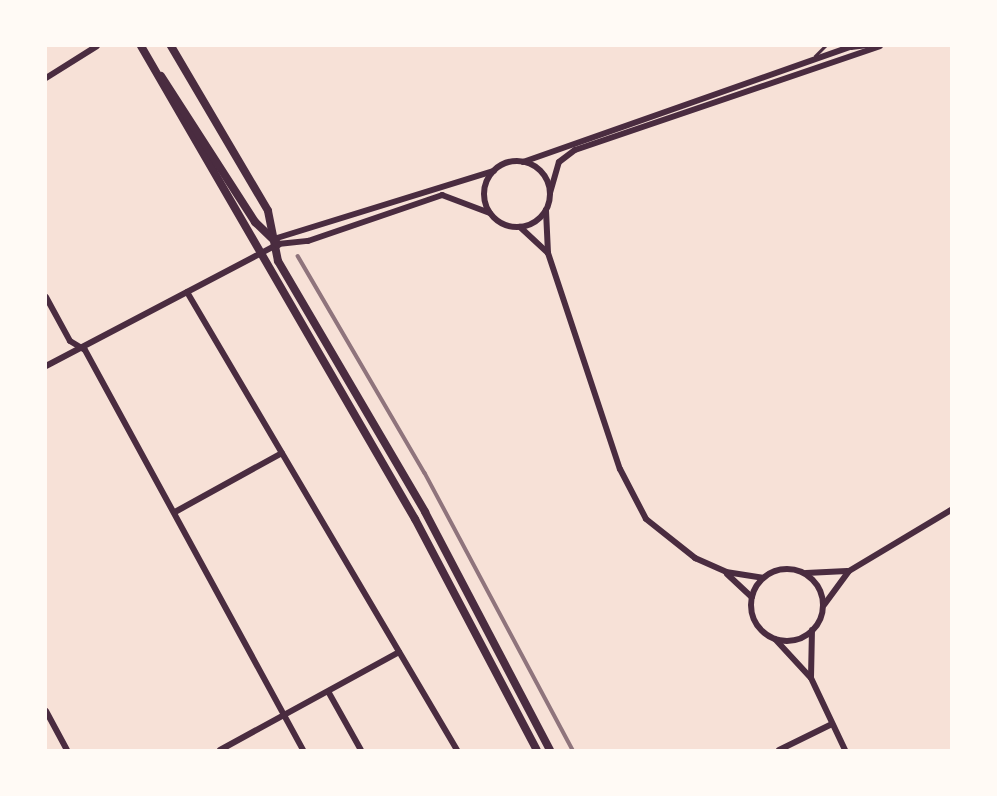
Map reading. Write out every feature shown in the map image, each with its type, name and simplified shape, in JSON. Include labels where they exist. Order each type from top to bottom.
[{"type":"main road","points":[[142,46],[258,253],[415,519],[537,751]]},
{"type":"main road","points":[[171,46],[268,211],[277,241],[278,261],[425,512],[550,751]]},
{"type":"main road","points":[[159,74],[182,99],[255,222],[277,241]]},
{"type":"street","points":[[46,78],[97,46]]},
{"type":"street","points":[[46,366],[85,350],[277,241],[523,162],[850,46]]},
{"type":"street","points":[[752,597],[726,572],[665,537],[631,495],[548,253],[546,209],[559,162],[575,149],[880,46]]},
{"type":"street","points":[[523,162],[539,169],[550,192]]},
{"type":"street","points":[[490,213],[485,187],[494,171]]},
{"type":"street","points":[[277,241],[308,241],[443,195],[520,227],[548,253]]},
{"type":"street","points":[[520,227],[546,209]]},
{"type":"street","points":[[187,292],[457,751]]},
{"type":"street","points":[[46,297],[70,341],[85,350],[303,751]]},
{"type":"street","points":[[175,512],[282,453]]},
{"type":"street","points":[[845,751],[811,678],[753,617],[752,597],[763,578],[780,569],[821,576],[849,571],[951,510]]},
{"type":"street","points":[[800,571],[817,585],[823,607]]},
{"type":"street","points":[[811,678],[812,631],[823,607],[849,571]]},
{"type":"street","points":[[726,572],[763,578]]},
{"type":"street","points":[[773,638],[794,640],[812,631]]},
{"type":"street","points":[[220,751],[399,652]]},
{"type":"street","points":[[329,693],[361,751]]},
{"type":"street","points":[[46,711],[67,751]]},
{"type":"street","points":[[779,751],[832,724]]},
{"type":"lane","points":[[815,57],[825,46]]},
{"type":"lane","points":[[850,46],[867,46]]},
{"type":"railway","points":[[298,256],[425,473],[573,750]]}]
